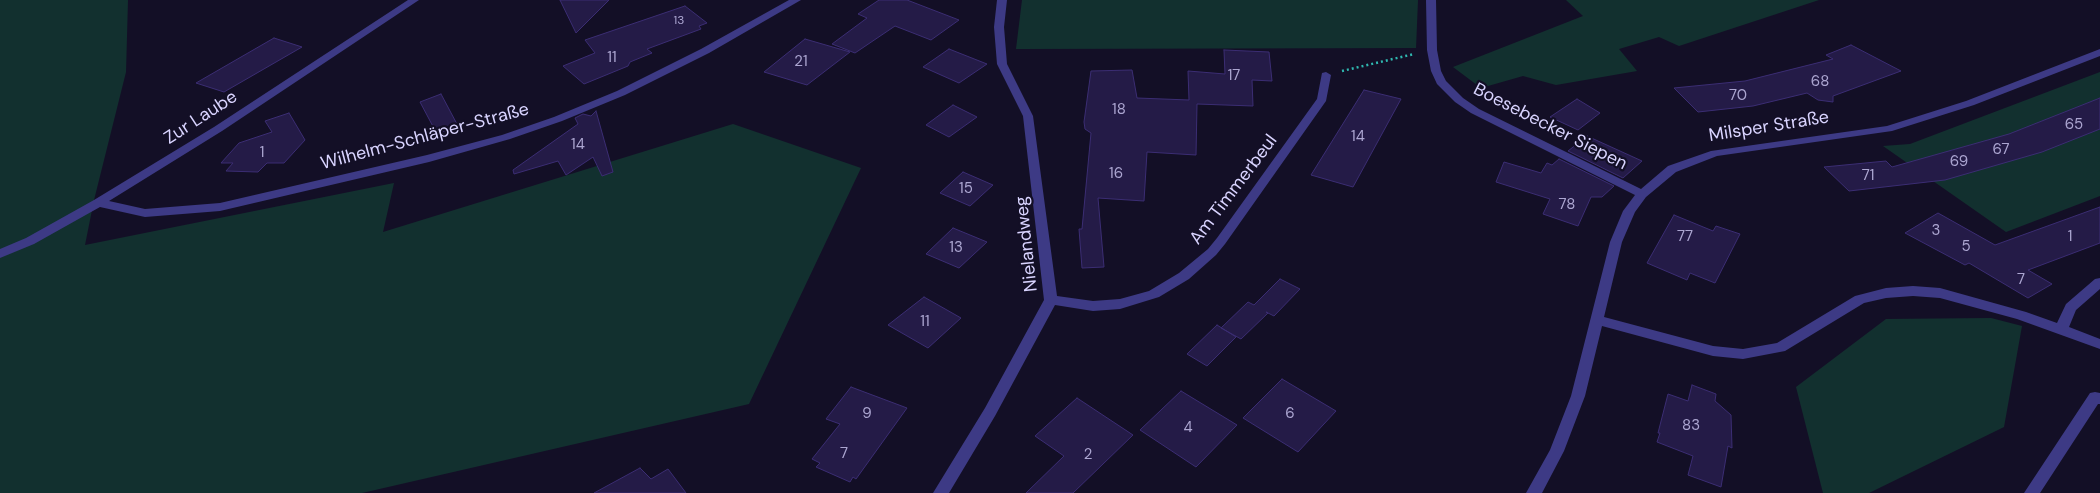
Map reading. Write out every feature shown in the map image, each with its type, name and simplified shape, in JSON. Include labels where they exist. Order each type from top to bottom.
[{"type":"street","name":"Zur Laube","points":[[0,254],[30,241],[98,203],[218,129],[414,0]]},
{"type":"street","name":"Wilhelm-Schläper-Straße","points":[[98,203],[145,214],[220,207],[429,158],[506,137],[558,119],[621,93],[705,51],[796,0]]},
{"type":"street","name":"Nielandweg","points":[[941,493],[990,412],[1051,300],[1028,116],[1002,64],[999,27],[1002,0]]},
{"type":"street","name":"Boesebecker Siepen","points":[[1431,0],[1432,50],[1436,72],[1441,82],[1459,100],[1475,111],[1642,194]]},
{"type":"street","name":"Milsper Straße","points":[[1534,493],[1557,452],[1578,396],[1616,242],[1629,211],[1642,194],[1672,169],[1715,153],[1754,146],[1888,129],[1970,103],[2100,52]]},
{"type":"street","name":"Am Timmerbeul","points":[[1051,300],[1093,306],[1120,304],[1154,294],[1184,276],[1212,252],[1221,241],[1322,100],[1326,75]]},
{"type":"street","points":[[2061,329],[2071,307],[2100,282]]},
{"type":"street","points":[[1596,320],[1713,351],[1743,354],[1780,347],[1860,299],[1886,293],[1913,291],[1940,293],[1980,303],[2021,315],[2100,344]]},
{"type":"street","points":[[2032,493],[2095,397],[2100,399]]},
{"type":"path","points":[[1326,75],[1432,50]]},
{"type":"green space","points":[[0,0],[128,0],[126,72],[94,200],[85,245],[394,183],[383,232],[733,124],[861,168],[749,404],[362,493],[0,493]]},
{"type":"green space","points":[[1022,0],[1418,0],[1416,48],[1016,49]]},
{"type":"green space","points":[[1566,0],[1819,0],[1679,46],[1659,37],[1619,49],[1637,71],[1556,85],[1523,76],[1481,88],[1453,67],[1583,16]]},
{"type":"green space","points":[[2100,72],[2100,196],[2006,232],[1883,146],[1910,144]]},
{"type":"green space","points":[[1991,318],[2022,326],[2004,427],[1869,493],[1823,493],[1796,387],[1886,319]]},
{"type":"building","points":[[560,0],[609,0],[576,33]]},
{"type":"building","points":[[879,0],[907,0],[959,20],[931,40],[895,26],[855,53],[832,44],[867,18],[858,14]]},
{"type":"building","points":[[685,6],[707,23],[699,26],[701,29],[647,49],[652,53],[630,62],[628,66],[584,84],[563,66],[595,53],[585,40]]},
{"type":"building","points":[[274,38],[302,47],[224,92],[196,83]]},
{"type":"building","points":[[805,39],[850,52],[807,85],[764,72]]},
{"type":"building","points":[[1851,45],[1901,71],[1833,96],[1833,102],[1818,100],[1807,93],[1753,106],[1698,112],[1674,88],[1745,81],[1833,59],[1826,55]]},
{"type":"building","points":[[949,49],[987,64],[959,83],[923,67]]},
{"type":"building","points":[[1224,50],[1269,52],[1272,81],[1252,80],[1253,106],[1197,104],[1196,155],[1147,152],[1144,201],[1098,198],[1104,267],[1082,268],[1079,229],[1082,229],[1091,133],[1085,129],[1084,122],[1091,71],[1132,70],[1137,98],[1189,100],[1188,71],[1225,74]]},
{"type":"building","points":[[1364,90],[1401,99],[1353,187],[1311,175]]},
{"type":"building","points":[[441,94],[458,126],[437,134],[420,102]]},
{"type":"building","points":[[2100,98],[2100,129],[2042,152],[1945,180],[1849,191],[1824,167],[1886,161],[1892,167],[2009,134]]},
{"type":"building","points":[[1577,99],[1600,113],[1578,130],[1550,117]]},
{"type":"building","points":[[953,105],[977,117],[949,137],[926,125]]},
{"type":"building","points":[[596,111],[613,172],[602,176],[593,157],[566,175],[558,161],[514,174],[513,170],[578,124],[575,118],[583,114],[591,116]]},
{"type":"building","points":[[289,113],[305,140],[284,163],[267,163],[258,172],[226,171],[233,163],[221,163],[239,143],[272,132],[265,121]]},
{"type":"building","points":[[1587,136],[1642,161],[1623,178],[1568,151]]},
{"type":"building","points":[[1559,159],[1614,186],[1602,197],[1591,197],[1578,226],[1543,214],[1550,199],[1496,182],[1504,162],[1541,173],[1547,163],[1552,165]]},
{"type":"building","points":[[963,172],[993,185],[970,206],[940,193]]},
{"type":"building","points":[[2100,207],[2100,243],[2028,270],[2052,284],[2028,298],[1969,263],[1965,265],[1905,233],[1938,213],[1995,245]]},
{"type":"building","points":[[1674,215],[1713,231],[1716,226],[1740,234],[1715,283],[1690,273],[1687,280],[1647,263]]},
{"type":"building","points":[[953,228],[987,242],[959,268],[926,254]]},
{"type":"building","points":[[1280,279],[1300,289],[1274,316],[1268,313],[1241,339],[1221,328],[1248,302],[1254,305]]},
{"type":"building","points":[[924,297],[961,318],[928,348],[888,325]]},
{"type":"building","points":[[1217,325],[1236,337],[1207,366],[1187,354]]},
{"type":"building","points":[[1282,379],[1336,411],[1298,452],[1243,418]]},
{"type":"building","points":[[1692,385],[1716,394],[1715,401],[1731,415],[1732,448],[1728,446],[1721,487],[1688,475],[1693,456],[1657,442],[1668,394],[1688,401]]},
{"type":"building","points":[[851,387],[907,408],[856,479],[853,477],[850,482],[816,467],[820,463],[812,459],[840,424],[826,419]]},
{"type":"building","points":[[1181,391],[1237,425],[1196,467],[1140,430]]},
{"type":"building","points":[[1077,398],[1133,435],[1073,493],[1026,493],[1064,456],[1035,436]]},
{"type":"building","points":[[640,468],[651,479],[668,469],[686,493],[594,493]]}]
